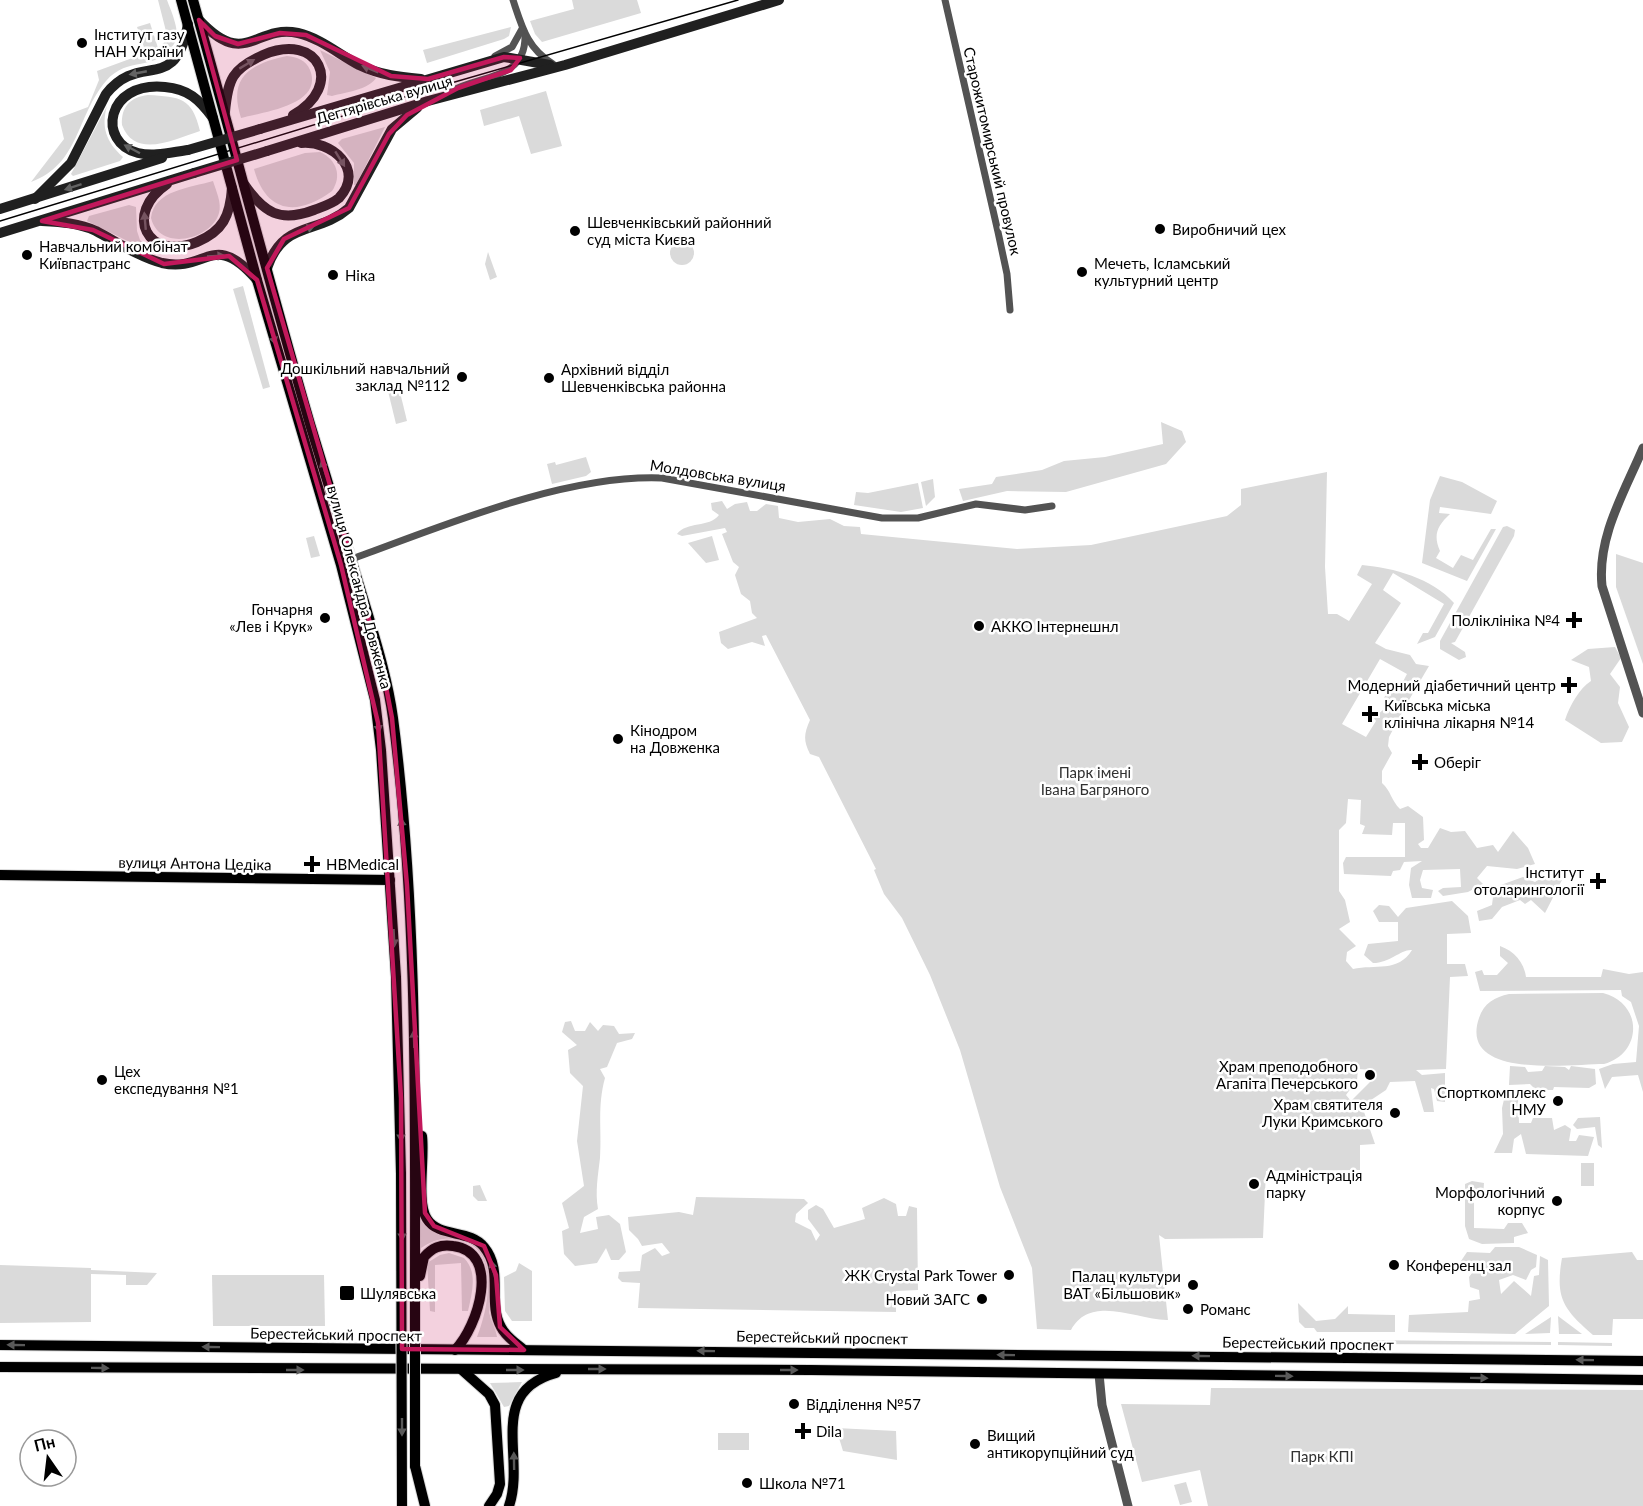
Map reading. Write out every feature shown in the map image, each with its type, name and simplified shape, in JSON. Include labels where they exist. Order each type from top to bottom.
[{"type":"main road","points":[[181,0],[193,22],[229,42],[243,45],[280,33],[297,33],[381,74],[428,79]]},
{"type":"main road","points":[[34,198],[71,163],[106,94],[113,85],[130,74],[156,70],[171,64],[184,47],[193,22],[193,0]]},
{"type":"main road","name":"Дегтярівська вулиця","points":[[0,233],[445,96],[560,65],[779,0]]},
{"type":"main road","name":"вулиця Олександра Довженка","points":[[193,22],[224,114],[257,280],[334,542],[370,677],[381,750],[401,1098],[402,1506]]},
{"type":"main road","name":"вулиця Олександра Довженка","points":[[193,22],[213,118],[267,268],[381,661],[393,718],[407,885],[417,1098],[415,1297]]},
{"type":"main road","points":[[224,114],[227,90],[240,68],[274,50],[299,49],[316,62],[321,75],[320,88],[310,104],[280,123]]},
{"type":"main road","name":"Дегтярівська вулиця","points":[[0,209],[188,150],[504,57],[520,58],[536,65],[560,65]]},
{"type":"main road","points":[[188,150],[143,154],[126,148],[117,138],[113,125],[115,108],[120,100],[135,88],[144,86],[178,88],[195,96],[213,118]]},
{"type":"main road","points":[[267,268],[272,253],[284,239],[340,216],[350,208],[393,128],[429,101]]},
{"type":"main road","points":[[175,178],[153,194],[143,214],[145,227],[152,239],[165,247],[173,248],[205,239],[221,227],[237,183],[260,205],[280,216],[299,216],[326,206],[339,197],[346,185],[347,173],[338,153],[318,143],[288,144]]},
{"type":"main road","points":[[42,221],[70,223],[93,230],[164,264],[179,264],[217,254],[230,256],[238,260],[257,280]]},
{"type":"main road","name":"вулиця Антона Цедіка","points":[[0,875],[390,880]]},
{"type":"main road","points":[[417,1098],[423,1140],[423,1207],[428,1220],[434,1226],[468,1236],[484,1246],[496,1275],[496,1307],[500,1327],[524,1350]]},
{"type":"main road","points":[[415,1506],[415,1297],[424,1257],[438,1246],[449,1245],[468,1251],[480,1264],[482,1272],[473,1325],[455,1350]]},
{"type":"main road","name":"Берестейський проспект","points":[[0,1345],[1643,1361]]},
{"type":"main road","points":[[0,1367],[1643,1380]]},
{"type":"main road","points":[[462,1370],[489,1394],[495,1405],[500,1484],[489,1506]]},
{"type":"main road","points":[[509,1506],[514,1482],[513,1416],[516,1403],[530,1384],[567,1370]]},
{"type":"main road","points":[[415,1466],[425,1506]]},
{"type":"street","points":[[513,0],[525,37],[537,52],[560,65]]},
{"type":"street","name":"Старожитомирський провулок","points":[[945,0],[1007,274],[1010,309]]},
{"type":"street","points":[[476,65],[512,47],[522,29]]},
{"type":"street","points":[[445,96],[458,88],[511,70],[520,58],[525,37]]},
{"type":"street","points":[[1643,448],[1607,532],[1600,566],[1602,586],[1643,714]]},
{"type":"street","name":"Молдовська вулиця","points":[[352,559],[503,507],[598,481],[632,476],[662,477],[882,518],[918,518],[976,504],[1025,510],[1052,506]]},
{"type":"street","points":[[1099,1374],[1102,1405],[1128,1506]]},
{"type":"highlighted area","points":[[199,20],[215,36],[238,44],[280,33],[306,35],[391,76],[428,79],[504,57],[520,58],[511,70],[458,88],[407,115],[389,134],[349,208],[284,239],[267,268],[381,661],[392,718],[407,885],[425,1213],[434,1226],[484,1246],[496,1275],[500,1327],[524,1350],[402,1349],[401,1098],[378,723],[341,565],[257,280],[229,256],[164,264],[93,230],[42,221],[237,160]]},
{"type":"green space","points":[[158,0],[167,0],[171,10],[177,34],[174,44],[167,53],[150,62],[123,68],[114,73],[96,95],[76,138],[59,164],[47,174],[31,182],[64,139],[59,118],[88,107],[99,80],[97,71],[146,53],[137,27],[150,23],[158,48],[168,39]]},
{"type":"green space","points":[[572,0],[637,0],[641,13],[542,42],[535,34],[530,21],[574,9]]},
{"type":"green space","points":[[511,27],[509,36],[504,39],[427,63],[423,50]]},
{"type":"green space","points":[[320,50],[376,78],[368,85],[356,90],[332,96],[327,95],[330,72]]},
{"type":"green space","points":[[287,56],[301,60],[310,70],[312,82],[308,91],[289,105],[241,118],[237,93],[245,75],[262,63]]},
{"type":"green space","points":[[546,91],[562,146],[531,154],[519,116],[484,126],[480,110]]},
{"type":"green space","points":[[148,95],[183,101],[193,111],[200,131],[168,142],[146,144],[136,142],[128,136],[122,125],[123,113],[128,104],[136,98]]},
{"type":"green space","points":[[107,106],[106,134],[112,146],[123,157],[120,161],[73,176],[71,174]]},
{"type":"green space","points":[[385,127],[354,185],[354,163],[338,143],[342,139]]},
{"type":"green space","points":[[320,152],[330,159],[336,169],[337,180],[332,191],[307,205],[295,207],[284,206],[266,195],[254,169],[305,153]]},
{"type":"green space","points":[[213,181],[220,209],[207,230],[197,235],[175,239],[164,236],[156,229],[151,218],[159,201],[184,188]]},
{"type":"green space","points":[[129,205],[136,207],[137,231],[140,240],[156,255],[87,221],[89,216]]},
{"type":"green space","points":[[682,241],[691,244],[694,253],[691,262],[682,265],[673,262],[670,253],[673,244]]},
{"type":"green space","points":[[488,252],[497,277],[490,280],[485,264]]},
{"type":"green space","points":[[243,286],[270,387],[263,389],[233,289]]},
{"type":"green space","points":[[398,384],[407,421],[396,424],[387,387]]},
{"type":"green space","points":[[1161,422],[1182,431],[1186,442],[1166,464],[1066,492],[1007,491],[963,501],[959,489],[992,484],[996,477],[1042,470],[1064,461],[1105,457],[1163,444]]},
{"type":"green space","points":[[586,457],[591,472],[586,476],[552,484],[547,464],[555,462],[556,465]]},
{"type":"green space","name":"Парк імені Івана Багряного","points":[[1327,472],[1325,567],[1328,614],[1337,614],[1349,621],[1372,584],[1357,575],[1362,565],[1412,576],[1435,587],[1454,603],[1435,637],[1417,644],[1423,633],[1428,633],[1444,604],[1393,573],[1383,590],[1401,603],[1375,643],[1386,649],[1410,655],[1416,664],[1429,666],[1406,705],[1384,698],[1389,689],[1397,693],[1407,674],[1380,659],[1342,724],[1366,737],[1376,721],[1374,718],[1384,709],[1402,713],[1389,737],[1388,746],[1392,753],[1382,771],[1382,783],[1400,809],[1408,806],[1423,817],[1424,840],[1418,844],[1421,848],[1428,848],[1440,828],[1451,832],[1465,831],[1477,848],[1493,845],[1498,852],[1513,831],[1528,848],[1535,864],[1517,869],[1487,866],[1477,878],[1483,884],[1468,892],[1443,896],[1438,891],[1443,888],[1461,887],[1460,869],[1423,870],[1420,880],[1422,888],[1433,890],[1431,898],[1412,898],[1409,885],[1411,868],[1422,861],[1404,862],[1400,870],[1393,871],[1391,876],[1344,874],[1343,863],[1346,857],[1405,857],[1405,823],[1393,823],[1392,835],[1362,834],[1365,826],[1360,824],[1361,800],[1348,799],[1346,823],[1339,830],[1339,891],[1345,900],[1350,922],[1339,929],[1356,946],[1347,952],[1346,961],[1353,969],[1393,965],[1400,962],[1412,950],[1373,963],[1364,955],[1368,944],[1398,941],[1398,922],[1379,922],[1373,911],[1379,905],[1389,906],[1398,917],[1406,908],[1452,901],[1468,916],[1471,933],[1447,934],[1447,964],[1465,964],[1468,976],[1450,977],[1446,1069],[1416,1070],[1422,1075],[1445,1073],[1445,1102],[1437,1101],[1434,1089],[1431,1088],[1434,1112],[1424,1112],[1415,1081],[1390,1082],[1386,1090],[1362,1106],[1375,1144],[1360,1145],[1360,1170],[1266,1171],[1263,1238],[1165,1239],[1159,1235],[1168,1320],[1103,1311],[1091,1313],[1080,1319],[1071,1330],[1037,1329],[1032,1268],[1000,1187],[960,1050],[930,975],[902,918],[884,894],[874,870],[876,869],[819,757],[810,754],[805,737],[810,720],[766,635],[762,636],[765,646],[752,642],[728,649],[721,643],[719,632],[757,618],[752,613],[750,601],[741,594],[735,575],[739,567],[733,562],[722,534],[727,532],[725,528],[682,536],[677,534],[686,527],[715,519],[719,515],[712,510],[711,503],[722,501],[727,509],[735,504],[747,502],[750,511],[757,511],[766,504],[778,506],[779,518],[798,522],[830,519],[844,526],[860,527],[861,534],[1017,549],[1091,545],[1227,516],[1241,505],[1241,489]],"holes":[[[1358,1069],[1374,1070],[1371,1081],[1351,1101],[1346,1095],[1357,1080]]]},
{"type":"green space","points":[[1440,476],[1462,482],[1497,501],[1491,514],[1440,507],[1439,513],[1450,514],[1438,531],[1437,540],[1440,551],[1436,558],[1453,568],[1461,555],[1473,560],[1491,529],[1496,529],[1467,581],[1422,563],[1430,500]]},
{"type":"green space","points":[[933,479],[935,497],[926,506],[921,482]]},
{"type":"green space","points":[[918,483],[923,508],[901,512],[854,505],[856,492],[868,493]]},
{"type":"green space","points":[[1507,526],[1515,530],[1514,536],[1455,642],[1451,643],[1465,652],[1466,657],[1459,660],[1440,649],[1440,641],[1503,527]]},
{"type":"green space","points":[[314,536],[320,556],[311,558],[306,538]]},
{"type":"green space","points":[[712,536],[719,560],[706,563],[688,543]]},
{"type":"green space","points":[[1616,554],[1643,563],[1643,664],[1616,587]]},
{"type":"green space","points":[[1615,647],[1621,658],[1610,674],[1620,687],[1618,703],[1629,727],[1622,742],[1601,743],[1565,720],[1575,698],[1591,681],[1589,667],[1571,660],[1588,649]]},
{"type":"green space","points":[[1523,877],[1535,882],[1542,877],[1562,880],[1545,913],[1531,900],[1525,904],[1520,900],[1502,907],[1492,919],[1479,921],[1477,911],[1492,905],[1493,897],[1502,895],[1498,886]]},
{"type":"green space","points":[[1500,946],[1518,958],[1526,977],[1601,977],[1603,969],[1629,974],[1643,972],[1643,1092],[1638,1075],[1612,1077],[1605,1089],[1599,1069],[1613,1064],[1636,1062],[1639,1026],[1631,1002],[1622,996],[1621,990],[1480,991],[1475,972],[1482,970],[1484,975],[1497,975],[1508,963],[1500,956]]},
{"type":"green space","points":[[1603,993],[1616,998],[1626,1007],[1633,1028],[1626,1050],[1617,1058],[1604,1064],[1545,1066],[1501,1060],[1485,1051],[1477,1038],[1481,1013],[1487,1005],[1499,997],[1509,994]]},
{"type":"green space","points":[[571,1021],[575,1031],[585,1031],[590,1022],[598,1031],[603,1025],[614,1026],[619,1034],[635,1033],[632,1039],[617,1043],[607,1067],[600,1069],[605,1078],[600,1108],[598,1209],[584,1217],[580,1233],[598,1229],[596,1217],[609,1215],[620,1224],[626,1252],[619,1260],[611,1260],[606,1248],[597,1263],[575,1266],[564,1254],[562,1231],[569,1228],[562,1203],[584,1186],[577,1141],[583,1086],[570,1073],[568,1050],[577,1045],[562,1032],[565,1022]]},
{"type":"green space","points":[[1510,1066],[1525,1067],[1528,1072],[1542,1071],[1545,1066],[1565,1067],[1569,1070],[1571,1066],[1595,1069],[1596,1084],[1589,1088],[1554,1087],[1553,1090],[1536,1090],[1530,1084],[1509,1085]]},
{"type":"green space","points":[[1505,1095],[1518,1097],[1519,1123],[1531,1123],[1533,1118],[1552,1118],[1554,1130],[1565,1125],[1571,1129],[1569,1141],[1576,1141],[1579,1135],[1594,1137],[1588,1156],[1526,1154],[1521,1134],[1514,1139],[1512,1153],[1494,1153],[1503,1134],[1502,1108]]},
{"type":"green space","points":[[1600,1117],[1602,1148],[1598,1145],[1595,1127],[1577,1129],[1573,1125],[1578,1118]]},
{"type":"green space","points":[[1581,1163],[1594,1163],[1594,1186],[1581,1186]]},
{"type":"green space","points":[[1472,1181],[1484,1183],[1483,1197],[1474,1200],[1474,1228],[1504,1229],[1508,1223],[1522,1223],[1528,1233],[1514,1237],[1514,1243],[1482,1244],[1469,1239],[1465,1226],[1465,1184]]},
{"type":"green space","points":[[480,1185],[487,1201],[478,1201],[473,1196],[473,1186]]},
{"type":"green space","points":[[696,1197],[804,1199],[808,1203],[796,1214],[795,1222],[811,1230],[816,1241],[820,1235],[808,1219],[808,1210],[816,1205],[823,1209],[834,1228],[865,1219],[862,1208],[884,1198],[896,1204],[898,1216],[906,1216],[909,1206],[917,1208],[918,1290],[896,1291],[896,1312],[638,1308],[640,1283],[622,1282],[618,1278],[619,1272],[640,1271],[642,1255],[655,1248],[662,1256],[670,1253],[662,1243],[642,1246],[629,1230],[628,1217],[679,1212],[693,1215]]},
{"type":"green space","points":[[418,1218],[434,1231],[462,1238],[473,1243],[480,1251],[488,1269],[489,1311],[497,1337],[477,1337],[485,1310],[488,1279],[486,1265],[480,1253],[470,1244],[456,1239],[437,1240],[421,1248],[418,1246]]},
{"type":"green space","points":[[1495,1247],[1519,1247],[1537,1255],[1536,1267],[1531,1270],[1526,1280],[1513,1275],[1499,1280],[1501,1294],[1514,1281],[1531,1296],[1534,1276],[1539,1275],[1540,1256],[1548,1260],[1549,1306],[1515,1334],[1408,1332],[1409,1315],[1468,1312],[1469,1301],[1480,1299],[1479,1290],[1470,1287],[1469,1277],[1475,1269],[1461,1261],[1467,1252],[1490,1253]]},
{"type":"green space","points":[[1632,1252],[1637,1260],[1643,1260],[1643,1319],[1613,1319],[1612,1335],[1593,1335],[1575,1318],[1564,1302],[1560,1283],[1562,1258]]},
{"type":"green space","points":[[449,1253],[464,1258],[471,1270],[473,1283],[468,1311],[462,1311],[461,1263],[435,1265],[435,1312],[430,1311],[427,1263],[440,1255]]},
{"type":"green space","points":[[519,1263],[532,1271],[532,1321],[512,1321],[505,1311],[504,1277],[516,1271]]},
{"type":"green space","points":[[0,1265],[157,1273],[147,1285],[126,1285],[126,1275],[91,1274],[91,1322],[0,1323]]},
{"type":"green space","points":[[212,1275],[324,1275],[325,1326],[213,1326]]},
{"type":"green space","points":[[1298,1303],[1316,1321],[1335,1319],[1348,1306],[1348,1314],[1395,1315],[1395,1332],[1317,1332],[1314,1328],[1305,1328],[1299,1322]]},
{"type":"green space","points":[[1558,1316],[1582,1334],[1559,1334]]},
{"type":"green space","points":[[1551,1317],[1550,1333],[1525,1334]]},
{"type":"green space","points":[[1358,1340],[1551,1342],[1551,1345],[1358,1344]]},
{"type":"green space","points":[[1558,1342],[1612,1343],[1612,1346],[1558,1345]]},
{"type":"green space","points":[[1266,1343],[1304,1343],[1308,1347],[1261,1346]]},
{"type":"green space","points":[[522,1382],[509,1406],[504,1407],[490,1383]]},
{"type":"green space","name":"Парк КПІ","points":[[1211,1388],[1643,1390],[1643,1506],[1208,1506],[1200,1470],[1142,1482],[1121,1404],[1210,1405]]},
{"type":"green space","points":[[836,1428],[896,1431],[897,1460],[843,1451]]},
{"type":"green space","points":[[718,1433],[749,1433],[749,1450],[718,1450]]},
{"type":"green space","points":[[1186,1482],[1192,1502],[1180,1505],[1174,1485]]},
{"type":"tram line","points":[[0,221],[434,88],[738,0]]},
{"type":"place","name":"Інститут газу НАН України","points":[[82,43]]},
{"type":"place","name":"Виробничий цех","points":[[1160,229]]},
{"type":"place","name":"Шевченківський районний суд міста Києва","points":[[575,231]]},
{"type":"place","name":"Навчальний комбінат Київпастранс","points":[[27,255]]},
{"type":"place","name":"Мечеть, Ісламський культурний центр","points":[[1082,272]]},
{"type":"place","name":"Ніка","points":[[333,275]]},
{"type":"place","name":"Дошкільний навчальний заклад №112","points":[[462,377]]},
{"type":"place","name":"Архівний відділ Шевченківська районна","points":[[549,378]]},
{"type":"place","name":"Гончарня «Лев і Крук»","points":[[325,618]]},
{"type":"place","name":"Поліклініка №4","points":[[1574,620]]},
{"type":"place","name":"АККО Інтернешнл","points":[[979,626]]},
{"type":"place","name":"Модерний діабетичний центр","points":[[1569,685]]},
{"type":"place","name":"Київська міська клінічна лікарня №14","points":[[1370,714]]},
{"type":"place","name":"Кінодром на Довженка","points":[[618,739]]},
{"type":"place","name":"Оберіг","points":[[1420,762]]},
{"type":"place","name":"HBMedical","points":[[312,864]]},
{"type":"place","name":"Інститут отоларингології","points":[[1598,881]]},
{"type":"place","name":"Храм преподобного Агапіта Печерського","points":[[1370,1075]]},
{"type":"place","name":"Цех експедування №1","points":[[102,1080]]},
{"type":"place","name":"Спорткомплекс НМУ","points":[[1558,1101]]},
{"type":"place","name":"Храм святителя Луки Кримського","points":[[1395,1113]]},
{"type":"place","name":"Адміністрація парку","points":[[1254,1184]]},
{"type":"place","name":"Морфологічний корпус","points":[[1557,1201]]},
{"type":"place","name":"Конференц зал","points":[[1394,1265]]},
{"type":"place","name":"ЖК Crystal Park Tower","points":[[1009,1275]]},
{"type":"place","name":"Палац культури ВАТ «Більшовик»","points":[[1193,1285]]},
{"type":"place","name":"Шулявська","points":[[347,1293]]},
{"type":"place","name":"Новий ЗАГС","points":[[982,1299]]},
{"type":"place","name":"Романс","points":[[1188,1309]]},
{"type":"place","name":"Відділення №57","points":[[794,1404]]},
{"type":"place","name":"Dila","points":[[803,1431]]},
{"type":"place","name":"Вищий антикорупційний суд","points":[[975,1444]]},
{"type":"place","name":"Школа №71","points":[[747,1483]]}]
